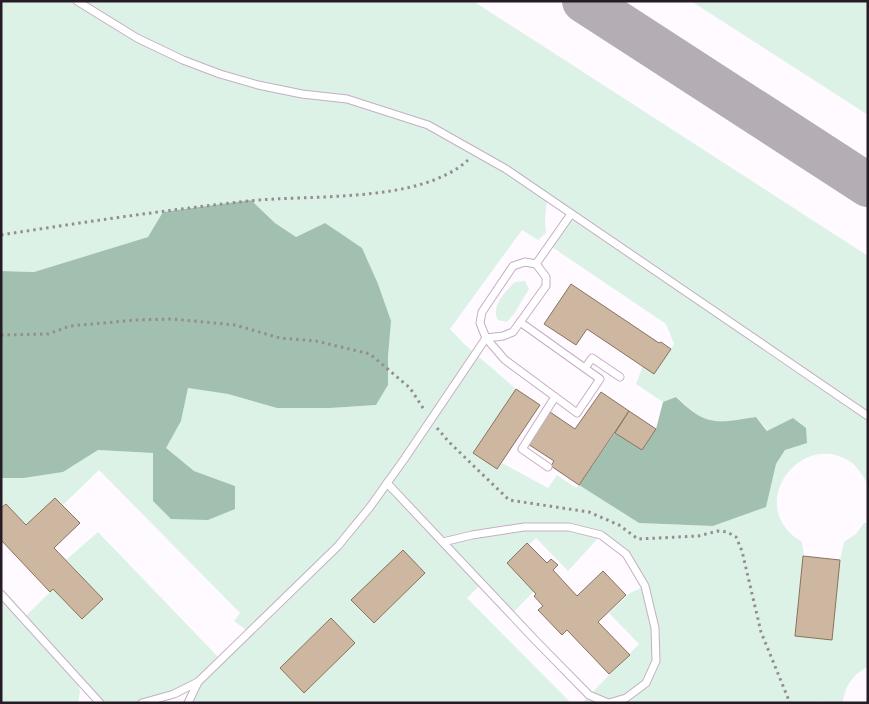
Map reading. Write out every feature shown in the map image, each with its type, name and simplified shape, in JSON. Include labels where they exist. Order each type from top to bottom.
[{"type":"lane","points":[[77,1],[137,38],[183,60],[211,70],[258,85],[302,94],[347,99],[428,125],[506,170],[868,416]]},
{"type":"lane","points":[[536,264],[571,214]]},
{"type":"lane","points":[[142,703],[174,694],[198,682],[338,546],[387,483],[486,338],[503,336],[513,332],[520,322],[546,286],[546,277],[536,264],[524,262],[513,266],[482,312],[480,323],[486,338],[505,360],[577,413],[600,379],[520,322]]},
{"type":"lane","points":[[585,368],[592,358],[620,376]]},
{"type":"lane","points":[[548,467],[522,449],[555,397]]},
{"type":"lane","points":[[387,483],[536,641],[589,695],[609,703],[626,698],[646,682],[656,661],[655,628],[645,586],[626,554],[601,535],[568,528],[524,527],[472,534],[443,542]]},
{"type":"lane","points":[[1,594],[100,703]]},
{"type":"lane","points":[[188,703],[198,682]]},
{"type":"path","points":[[1,235],[251,200],[370,194],[411,187],[460,168],[477,152]]},
{"type":"path","points":[[1,335],[48,334],[70,326],[172,319],[235,325],[280,338],[316,341],[370,354],[410,388],[430,420],[449,442],[509,500],[589,512],[619,525],[638,539],[698,536],[718,531],[727,532],[736,537],[742,551],[761,632],[790,703]]},
{"type":"green space","points":[[1,1],[473,1],[868,256],[868,484],[852,463],[835,455],[818,454],[802,460],[790,471],[781,485],[777,501],[780,517],[790,533],[802,542],[804,556],[840,560],[844,542],[856,534],[864,523],[868,523],[868,667],[858,673],[851,681],[845,691],[843,703],[825,703],[824,701],[806,703],[582,703],[639,644],[609,613],[630,593],[645,586],[626,554],[601,535],[568,571],[536,538],[511,562],[537,588],[511,615],[482,583],[467,598],[571,703],[188,703],[197,683],[142,703],[100,703],[77,678],[80,692],[78,703],[1,703],[1,595],[23,619],[53,589],[82,619],[103,599],[66,560],[98,532],[221,660],[250,633],[234,621],[240,613],[99,470],[63,505],[55,498],[26,525],[6,504],[1,508],[1,478],[24,478],[63,472],[98,450],[153,453],[153,501],[235,486],[194,471],[165,448],[181,421],[188,388],[228,394],[277,408],[330,408],[376,405],[388,385],[388,356],[325,223],[296,237],[275,223],[251,200],[148,237],[34,272],[1,271]],"holes":[[[547,198],[571,214],[549,245],[666,324],[674,344],[656,371],[644,363],[636,384],[663,402],[677,397],[696,414],[705,418],[731,421],[756,417],[785,450],[776,464],[765,507],[713,526],[639,523],[579,485],[576,488],[557,475],[548,488],[502,463],[497,469],[473,453],[516,389],[464,344],[450,329],[522,230],[538,240],[546,233]]]},
{"type":"green space","points":[[691,1],[868,1],[868,115]]},
{"type":"green space","points":[[251,200],[275,223],[296,237],[325,223],[362,248],[378,284],[391,321],[388,385],[376,405],[330,408],[277,408],[228,394],[188,388],[181,421],[166,448],[194,471],[235,486],[235,509],[208,520],[171,519],[153,501],[153,453],[98,450],[63,472],[24,478],[1,478],[1,271],[34,272],[148,237],[163,212]]},
{"type":"green space","points":[[525,281],[529,289],[514,314],[507,322],[498,320],[496,309],[500,299],[515,282]]},
{"type":"green space","points":[[676,397],[696,414],[704,418],[731,421],[756,417],[767,431],[793,418],[806,428],[807,443],[785,450],[776,464],[766,507],[713,526],[639,523],[579,485],[615,433],[642,450],[656,429],[663,402]]},
{"type":"building","points":[[571,284],[659,343],[661,342],[671,349],[654,374],[587,329],[576,345],[544,324]]},
{"type":"building","points":[[516,389],[540,405],[497,469],[473,453]]},
{"type":"building","points":[[601,392],[629,411],[579,485],[551,466],[554,461],[528,444],[550,412],[575,429]]},
{"type":"building","points":[[629,411],[656,429],[642,450],[615,433]]},
{"type":"building","points":[[55,498],[80,523],[54,548],[103,599],[82,619],[53,589],[50,592],[1,540],[1,508],[6,504],[26,525]]},
{"type":"building","points":[[527,543],[547,563],[551,559],[558,565],[553,570],[577,596],[603,571],[626,595],[598,622],[630,655],[609,674],[567,630],[562,635],[538,610],[543,606],[534,596],[536,594],[507,563]]},
{"type":"building","points":[[403,550],[425,573],[374,623],[351,600]]},
{"type":"building","points":[[803,556],[840,560],[832,640],[795,636]]},
{"type":"building","points":[[331,618],[355,643],[304,693],[280,668]]},
{"type":"taxiway","points":[[584,1],[868,185]]}]
